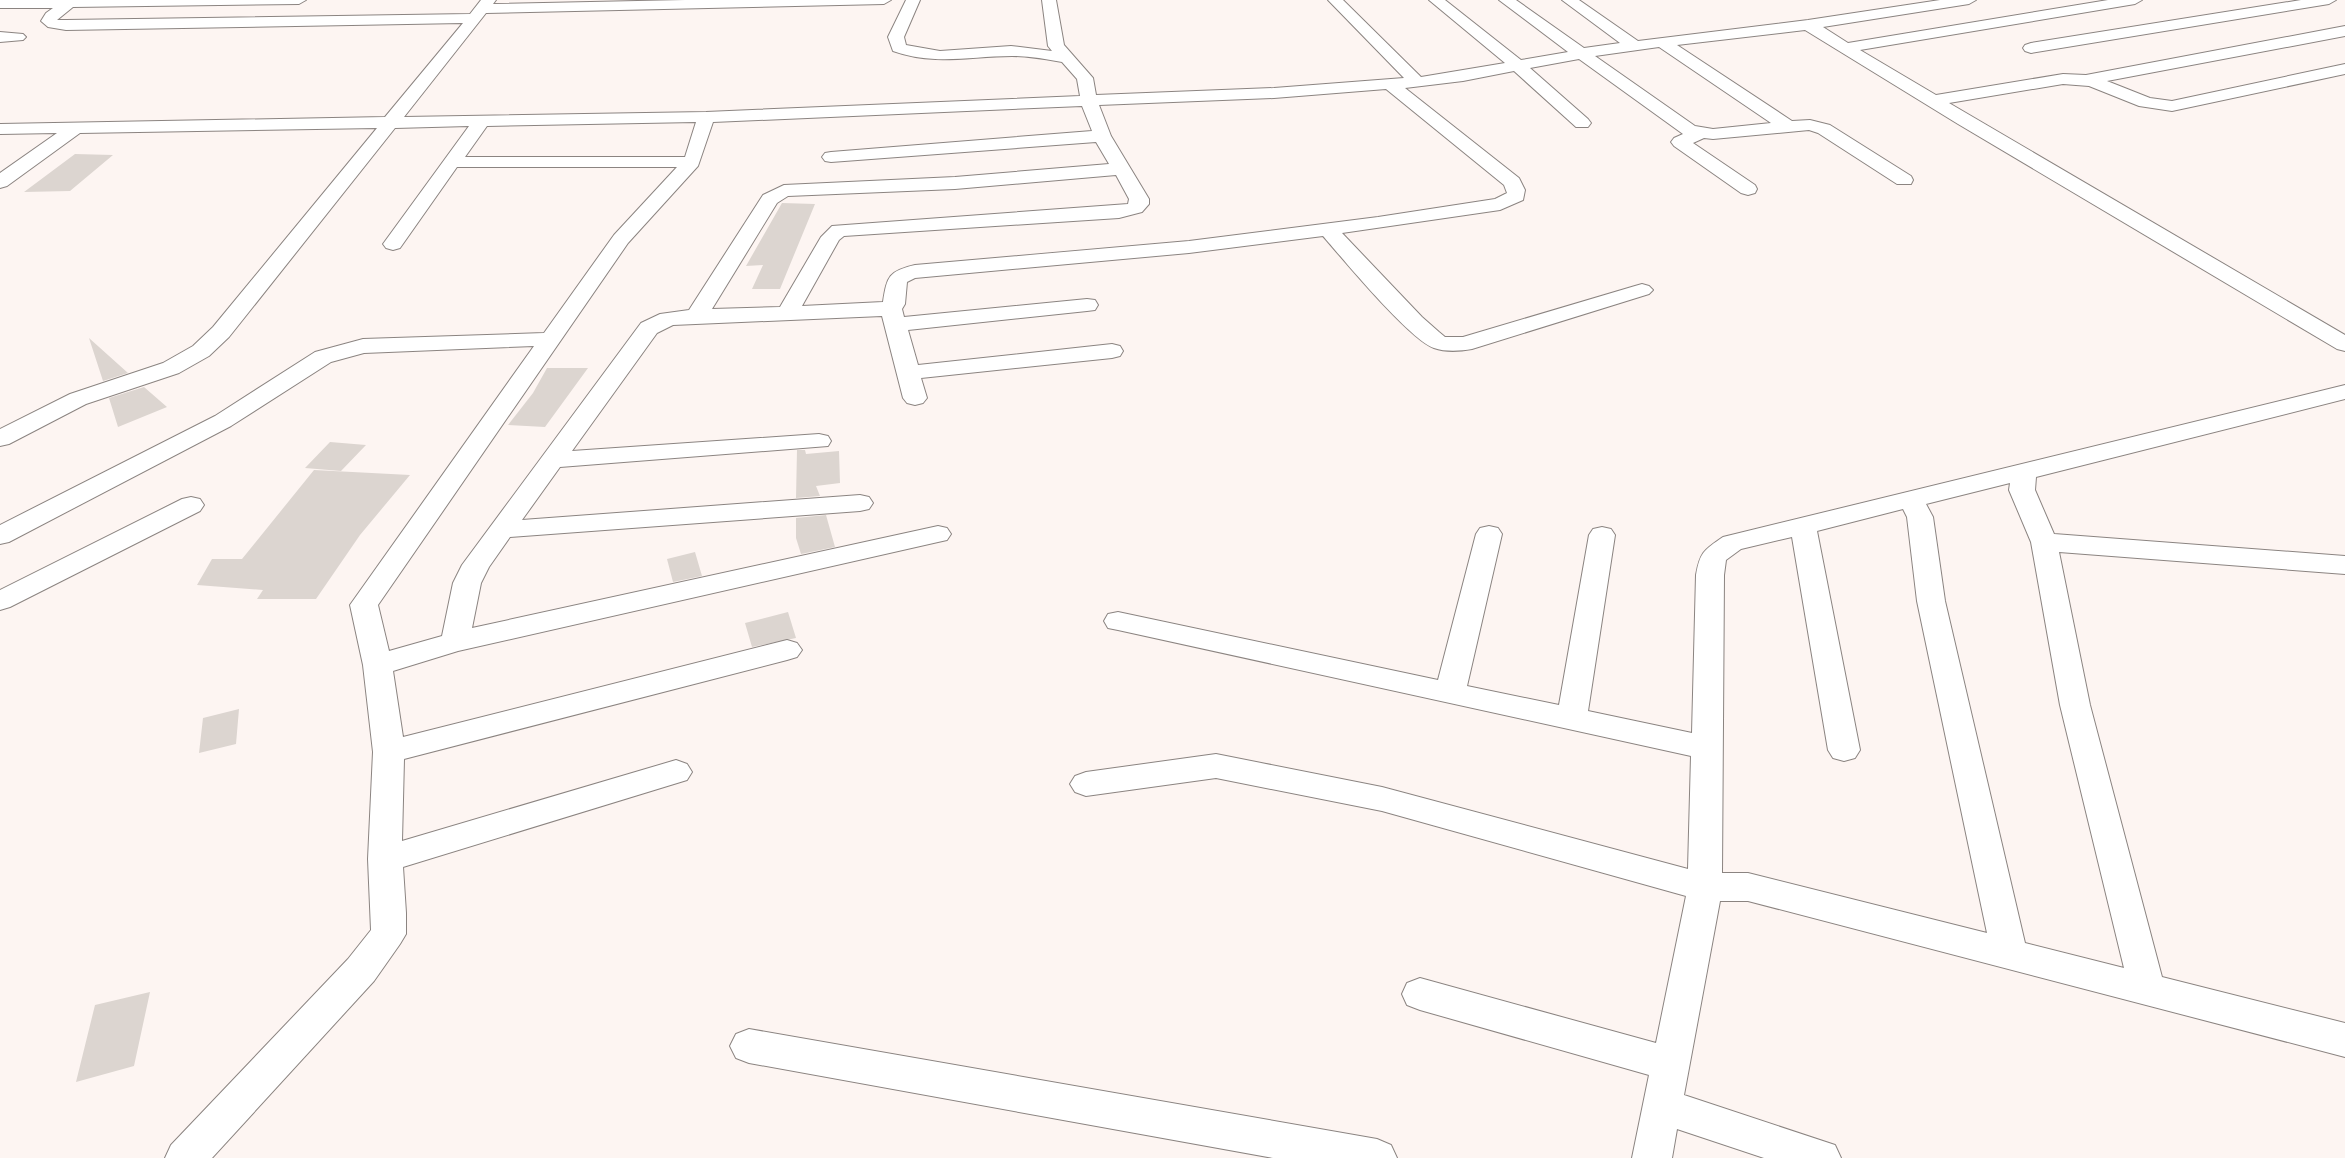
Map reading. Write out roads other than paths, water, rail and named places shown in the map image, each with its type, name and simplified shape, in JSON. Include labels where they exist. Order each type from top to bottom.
[{"type":"street","points":[[0,4],[299,0]]},
{"type":"street","points":[[71,2],[51,16],[49,21],[53,24],[66,25],[481,9],[884,0]]},
{"type":"street","points":[[913,0],[896,37],[899,48],[906,51],[942,55],[1023,52],[1066,58]]},
{"type":"street","points":[[787,314],[832,236],[839,230],[1119,212],[1135,208],[1139,204],[1139,199],[1102,136],[1089,102],[1085,78],[1066,58],[1055,42],[1049,0]]},
{"type":"street","points":[[1335,0],[1417,82]]},
{"type":"street","points":[[1436,0],[1518,66],[1582,124]]},
{"type":"street","points":[[1506,0],[1682,126],[1699,134]]},
{"type":"street","points":[[1569,0],[1634,45]]},
{"type":"street","points":[[831,157],[866,133],[1089,102],[1417,82],[1634,45],[1808,25],[1969,0]]},
{"type":"street","points":[[1845,48],[2135,0]]},
{"type":"street","points":[[2031,48],[2329,0]]},
{"type":"street","points":[[0,439],[78,399],[171,368],[201,351],[221,332],[481,9]]},
{"type":"street","points":[[1808,25],[1933,101],[2345,344]]},
{"type":"street","points":[[1933,101],[2063,79],[2091,80],[2345,31]]},
{"type":"street","points":[[0,38],[18,37]]},
{"type":"street","points":[[1663,42],[1787,126]]},
{"type":"street","points":[[2091,80],[2152,104],[2172,106],[2345,69]]},
{"type":"street","points":[[915,398],[893,316],[896,281],[898,277],[915,271],[1189,247],[1328,230],[1500,204],[1516,196],[1516,190],[1512,182],[1391,85]]},
{"type":"street","points":[[0,129],[706,116],[866,133],[1102,136]]},
{"type":"street","points":[[185,1158],[361,970],[388,934],[390,913],[384,858],[389,752],[378,665],[364,605],[621,239],[692,162],[706,116]]},
{"type":"street","points":[[392,244],[482,120]]},
{"type":"street","points":[[1748,188],[1680,142],[1687,137],[1699,134],[1810,125],[1824,129],[1904,180]]},
{"type":"street","points":[[0,182],[77,127]]},
{"type":"street","points":[[452,162],[692,162]]},
{"type":"street","points":[[696,317],[770,199],[784,191],[955,183],[1120,169]]},
{"type":"street","points":[[1328,230],[1414,322],[1440,343],[1464,344],[1642,290]]},
{"type":"street","points":[[455,642],[467,583],[481,558],[649,328],[668,319],[696,317],[869,311],[893,316],[1087,305]]},
{"type":"street","points":[[0,536],[223,421],[324,357],[363,346],[551,339]]},
{"type":"street","points":[[908,373],[1112,350]]},
{"type":"street","points":[[1652,1158],[1705,887],[1710,576],[1713,557],[1732,543],[1912,500],[2306,400],[2345,392]]},
{"type":"street","points":[[552,460],[819,440]]},
{"type":"street","points":[[2024,472],[2022,490],[2044,542],[2075,705],[2147,988]]},
{"type":"street","points":[[1912,500],[1920,517],[1931,601],[2009,952]]},
{"type":"street","points":[[500,530],[860,503]]},
{"type":"street","points":[[0,601],[191,505]]},
{"type":"street","points":[[1803,526],[1844,750]]},
{"type":"street","points":[[378,665],[455,642],[938,534]]},
{"type":"street","points":[[1450,693],[1489,534]]},
{"type":"street","points":[[1572,719],[1602,535]]},
{"type":"street","points":[[2044,542],[2345,565]]},
{"type":"street","points":[[1118,621],[1707,748]]},
{"type":"street","points":[[389,752],[787,650]]},
{"type":"street","points":[[1086,784],[1216,766],[1382,799],[1705,887],[1748,887],[2009,952],[2345,1040]]},
{"type":"street","points":[[384,858],[676,772]]},
{"type":"street","points":[[1420,994],[1670,1064]]},
{"type":"street","points":[[749,1046],[1377,1158]]},
{"type":"street","points":[[1662,1106],[1821,1158]]}]
